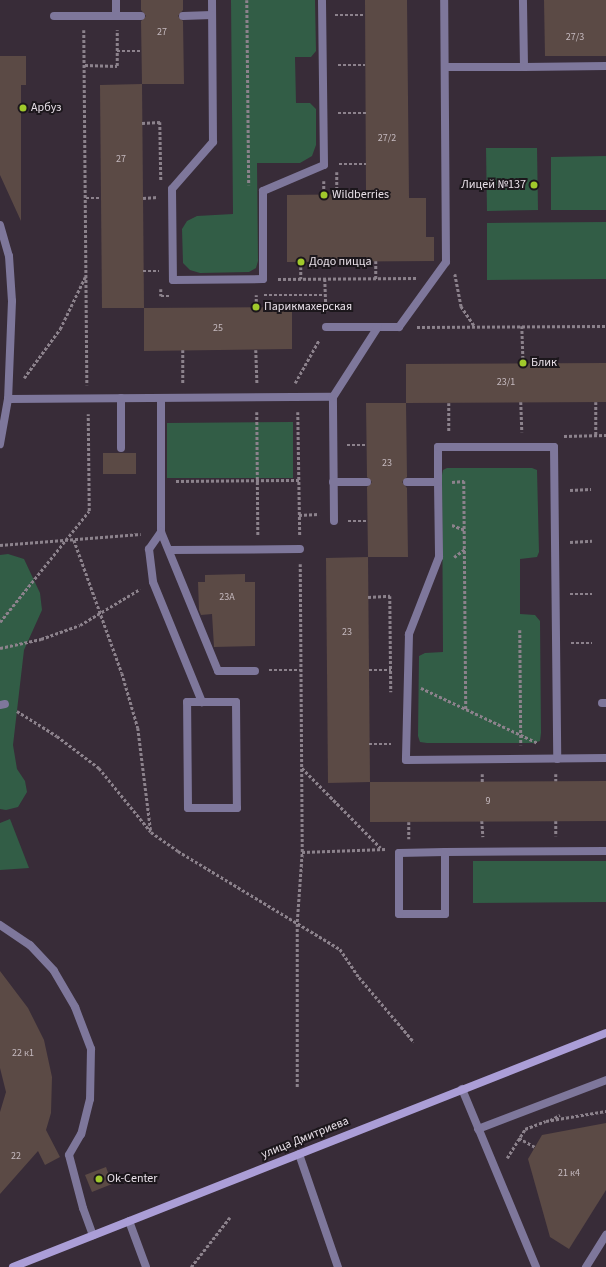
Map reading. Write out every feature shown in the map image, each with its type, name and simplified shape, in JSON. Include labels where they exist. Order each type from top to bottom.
[{"type":"main road","name":"улица Дмитриева","points":[[12,1267],[606,1033]]},
{"type":"street","points":[[116,0],[116,16]]},
{"type":"street","points":[[212,0],[213,142],[172,189],[174,280],[263,279],[263,191],[324,164],[322,0]]},
{"type":"street","points":[[326,327],[399,327],[446,262],[444,0]]},
{"type":"street","points":[[523,0],[524,67]]},
{"type":"street","points":[[183,16],[212,15]]},
{"type":"street","points":[[54,16],[141,16]]},
{"type":"street","points":[[444,67],[606,66]]},
{"type":"street","points":[[0,225],[9,256],[12,301],[8,399],[0,444]]},
{"type":"street","points":[[334,518],[333,397],[378,327]]},
{"type":"street","points":[[8,399],[333,397]]},
{"type":"street","points":[[121,398],[122,448]]},
{"type":"street","points":[[162,398],[161,532],[170,550],[218,671],[255,671]]},
{"type":"street","points":[[557,759],[554,446],[438,447],[439,558],[409,634],[406,760],[557,759],[606,758]]},
{"type":"street","points":[[333,482],[367,482]]},
{"type":"street","points":[[407,482],[438,482]]},
{"type":"street","points":[[161,532],[149,549],[153,582],[202,702]]},
{"type":"street","points":[[170,550],[300,549]]},
{"type":"street","points":[[187,702],[202,702],[236,702],[237,808],[188,808],[187,702]]},
{"type":"street","points":[[444,852],[445,914],[399,914],[399,853],[444,852],[606,851]]},
{"type":"street","points":[[0,925],[30,945],[54,971],[75,1007],[91,1049],[90,1098],[81,1134],[69,1155],[83,1208],[93,1235]]},
{"type":"street","points":[[478,1129],[606,1080]]},
{"type":"street","points":[[462,1089],[536,1267]]},
{"type":"street","points":[[299,1154],[338,1267]]},
{"type":"street","points":[[129,1221],[146,1267]]},
{"type":"street","points":[[586,1267],[606,1235]]},
{"type":"path","points":[[247,0],[249,191]]},
{"type":"path","points":[[335,15],[365,15]]},
{"type":"path","points":[[0,622],[89,511],[85,65],[117,66],[116,16]]},
{"type":"path","points":[[117,51],[141,51]]},
{"type":"path","points":[[336,65],[365,65]]},
{"type":"path","points":[[336,113],[366,113]]},
{"type":"path","points":[[142,123],[160,122]]},
{"type":"path","points":[[324,164],[366,164]]},
{"type":"path","points":[[143,198],[161,197]]},
{"type":"path","points":[[86,198],[101,198]]},
{"type":"path","points":[[376,261],[376,278]]},
{"type":"path","points":[[301,262],[301,279]]},
{"type":"path","points":[[454,269],[461,306],[475,327]]},
{"type":"path","points":[[143,271],[161,271]]},
{"type":"path","points":[[8,399],[60,329],[86,275]]},
{"type":"path","points":[[263,279],[435,278]]},
{"type":"path","points":[[287,397],[326,327],[325,279]]},
{"type":"path","points":[[256,295],[256,307]]},
{"type":"path","points":[[522,326],[523,363]]},
{"type":"path","points":[[399,327],[606,326]]},
{"type":"path","points":[[183,350],[183,398]]},
{"type":"path","points":[[256,350],[258,549]]},
{"type":"path","points":[[297,1087],[297,922],[302,852],[298,397]]},
{"type":"path","points":[[521,402],[522,436]]},
{"type":"path","points":[[596,402],[596,435]]},
{"type":"path","points":[[449,403],[449,437]]},
{"type":"path","points":[[161,481],[299,480]]},
{"type":"path","points":[[464,481],[466,709]]},
{"type":"path","points":[[563,490],[591,489]]},
{"type":"path","points":[[299,515],[334,518]]},
{"type":"path","points":[[0,545],[161,532]]},
{"type":"path","points":[[74,540],[122,673],[138,728],[151,832]]},
{"type":"path","points":[[563,542],[592,541]]},
{"type":"path","points":[[0,648],[41,639],[80,625],[153,582]]},
{"type":"path","points":[[564,594],[592,594]]},
{"type":"path","points":[[368,597],[390,596],[391,700]]},
{"type":"path","points":[[520,630],[521,759]]},
{"type":"path","points":[[564,643],[592,643]]},
{"type":"path","points":[[255,671],[301,670]]},
{"type":"path","points":[[369,670],[391,670]]},
{"type":"path","points":[[408,682],[532,739],[557,759]]},
{"type":"path","points":[[3,704],[58,736],[99,768],[151,832],[199,866],[297,922],[340,949],[359,977],[414,1042]]},
{"type":"path","points":[[391,737],[392,751]]},
{"type":"path","points":[[369,744],[392,744]]},
{"type":"path","points":[[302,768],[382,848]]},
{"type":"path","points":[[482,821],[483,843]]},
{"type":"path","points":[[556,821],[556,843]]},
{"type":"path","points":[[409,822],[409,844]]},
{"type":"path","points":[[302,852],[382,848],[399,853]]},
{"type":"path","points":[[497,1176],[525,1129],[546,1121],[606,1111]]},
{"type":"path","points":[[520,1138],[535,1147]]},
{"type":"path","points":[[191,1267],[230,1217]]},
{"type":"green space","points":[[231,0],[315,0],[316,51],[311,57],[295,57],[296,103],[310,103],[316,109],[316,145],[312,156],[300,163],[257,163],[258,261],[256,268],[249,272],[200,273],[190,270],[183,263],[182,229],[187,221],[197,216],[233,214]]},
{"type":"green space","points":[[486,148],[537,148],[538,210],[487,211]]},
{"type":"green space","points":[[606,156],[606,210],[551,210],[551,157]]},
{"type":"green space","points":[[606,222],[606,279],[487,280],[487,223]]},
{"type":"green space","points":[[293,422],[293,478],[167,478],[167,423]]},
{"type":"green space","points":[[447,468],[532,468],[537,470],[539,552],[537,557],[520,559],[520,614],[535,615],[540,621],[541,733],[540,741],[534,743],[427,743],[420,742],[418,736],[419,656],[425,653],[443,652],[442,475],[443,470]]},
{"type":"green space","points":[[8,554],[24,559],[40,593],[42,610],[24,650],[13,745],[17,769],[25,781],[27,792],[18,807],[6,810],[0,809],[0,555]]},
{"type":"green space","points":[[10,819],[29,868],[0,870],[0,823]]},
{"type":"green space","points":[[473,861],[606,861],[606,902],[473,903]]},
{"type":"building","points":[[141,0],[183,0],[183,10],[178,16],[183,21],[184,84],[142,84],[141,21],[146,16],[141,10]]},
{"type":"building","points":[[365,0],[407,0],[409,198],[426,198],[426,237],[434,237],[434,261],[287,262],[287,195],[366,194]]},
{"type":"building","points":[[544,0],[606,0],[606,56],[545,56]]},
{"type":"building","points":[[0,56],[26,56],[26,85],[21,85],[21,221],[0,175]]},
{"type":"building","points":[[142,84],[144,308],[102,308],[100,85]]},
{"type":"building","points":[[292,307],[292,349],[144,351],[144,308]]},
{"type":"building","points":[[606,363],[606,402],[406,403],[406,364]]},
{"type":"building","points":[[366,403],[406,403],[407,477],[402,482],[407,488],[408,557],[368,557],[367,487],[372,482],[367,477]]},
{"type":"building","points":[[103,453],[136,453],[136,474],[103,474]]},
{"type":"building","points":[[368,557],[370,782],[328,783],[326,558]]},
{"type":"building","points":[[245,574],[245,582],[255,582],[255,646],[214,647],[212,614],[201,615],[199,610],[198,582],[205,582],[205,575]]},
{"type":"building","points":[[606,781],[606,821],[370,822],[370,782]]},
{"type":"building","points":[[0,971],[28,1008],[44,1040],[52,1077],[51,1113],[46,1130],[60,1157],[45,1165],[38,1151],[0,1194],[0,1112],[6,1092],[0,1068]]},
{"type":"building","points":[[606,1123],[606,1190],[569,1249],[550,1237],[528,1159],[542,1135]]},
{"type":"building","name":"Ok-Center","points":[[106,1167],[112,1184],[92,1192],[85,1175]]},
{"type":"place","name":"Арбуз","points":[[23,108]]},
{"type":"place","name":"Лицей №137","points":[[534,185]]},
{"type":"place","name":"Wildberries","points":[[324,195]]},
{"type":"place","name":"Додо пицца","points":[[301,262]]},
{"type":"place","name":"Парикмахерская","points":[[256,307]]},
{"type":"place","name":"Блик","points":[[523,363]]},
{"type":"place","name":"Ok-Center","points":[[99,1179]]}]
